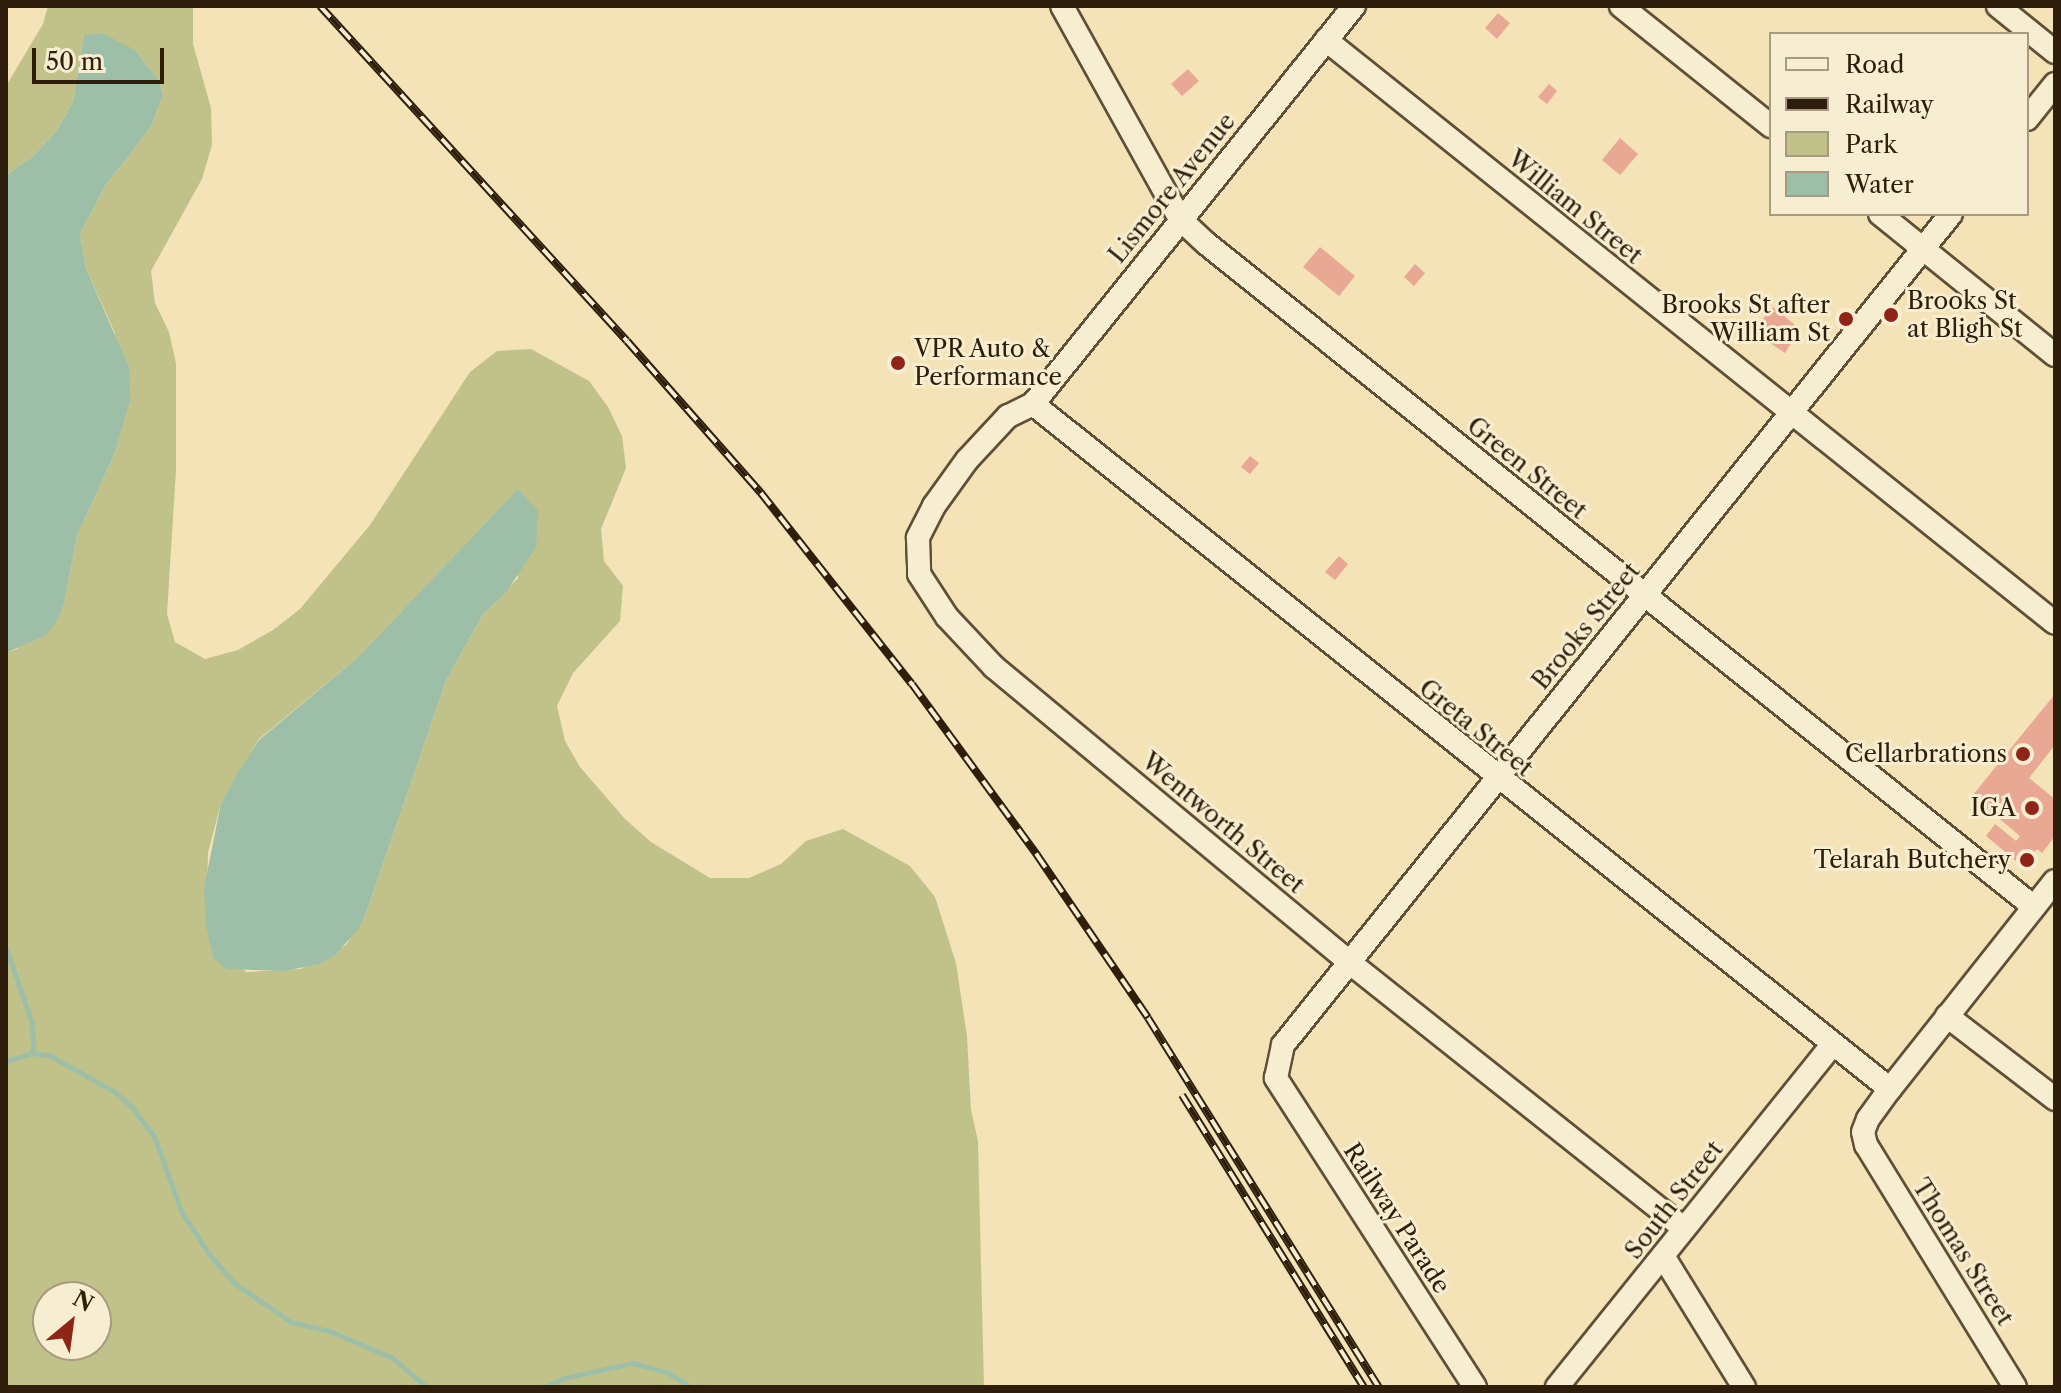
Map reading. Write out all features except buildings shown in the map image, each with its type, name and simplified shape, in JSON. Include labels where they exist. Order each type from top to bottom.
[{"type":"street","name":"Green Street","points":[[1062,6],[1180,219],[2034,907]]},
{"type":"street","name":"Lismore Avenue","points":[[1033,404],[1354,6]]},
{"type":"street","points":[[1621,6],[1769,124]]},
{"type":"street","points":[[1998,6],[2055,52]]},
{"type":"street","name":"William Street","points":[[1326,40],[2055,623]]},
{"type":"street","points":[[2029,116],[2055,84]]},
{"type":"street","points":[[1882,216],[2055,355]]},
{"type":"street","name":"Brooks Street","points":[[1276,1078],[1283,1045],[1949,216]]},
{"type":"street","name":"Greta Street","points":[[1033,404],[1497,778],[1890,1089]]},
{"type":"street","name":"Wentworth Street","points":[[1033,404],[1008,416],[967,460],[934,506],[918,538],[919,574],[947,617],[994,667],[1349,962],[1683,1228]]},
{"type":"street","points":[[1890,1089],[2055,881]]},
{"type":"street","points":[[1947,1016],[2055,1099]]},
{"type":"street","name":"South Street","points":[[1557,1387],[1832,1045]]},
{"type":"street","name":"Railway Parade","points":[[1276,1078],[1475,1387]]},
{"type":"street","name":"Thomas Street","points":[[1890,1089],[1868,1119],[1863,1132],[1866,1145],[2015,1387]]},
{"type":"street","points":[[1663,1256],[1744,1387]]},
{"type":"green space","points":[[48,6],[193,6],[193,44],[211,108],[212,145],[202,179],[151,271],[155,303],[169,332],[176,363],[176,471],[167,614],[175,642],[205,659],[238,650],[273,630],[300,609],[370,525],[470,372],[497,351],[531,349],[589,381],[608,407],[622,436],[626,468],[601,529],[604,561],[623,586],[620,621],[573,673],[557,706],[565,741],[580,767],[625,819],[651,842],[710,878],[749,878],[781,864],[806,841],[843,829],[910,866],[935,897],[956,963],[967,1036],[971,1110],[978,1141],[984,1387],[6,1387],[6,653],[17,649],[64,603],[77,536],[114,455],[119,436],[115,333],[86,269],[80,234],[105,186],[151,127],[163,95],[158,79],[135,50],[84,35],[73,102],[56,132],[31,158],[6,175],[6,86],[43,24]],"holes":[[[506,502],[518,578],[483,614],[446,681],[365,916],[346,945],[301,969],[246,972],[206,925],[208,853],[221,803],[259,739],[357,658]]]},
{"type":"water","points":[[102,33],[135,50],[158,79],[163,95],[151,127],[105,186],[80,234],[86,269],[129,367],[130,400],[114,455],[77,536],[64,603],[57,621],[46,635],[6,653],[6,175],[31,158],[56,132],[73,102],[84,35]]},
{"type":"water","points":[[518,489],[538,511],[536,547],[507,591],[483,614],[446,681],[365,916],[357,931],[334,956],[319,964],[285,971],[227,969],[213,958],[206,925],[204,888],[221,803],[239,771],[259,740],[357,658]]},
{"type":"waterway","points":[[6,948],[32,1023],[33,1053]]},
{"type":"waterway","points":[[6,1061],[33,1053],[51,1056],[115,1092],[131,1106],[154,1136],[181,1211],[209,1254],[234,1283],[291,1322],[327,1330],[391,1357],[427,1387]]},
{"type":"waterway","points":[[545,1387],[564,1378],[633,1363],[667,1372],[690,1387]]},
{"type":"railway","points":[[320,6],[627,341],[761,493],[912,684],[1037,855],[1148,1018],[1379,1387]]},
{"type":"railway","points":[[1182,1095],[1364,1387]]},
{"type":"place","name":"Brooks St at Bligh St","points":[[1891,315]]},
{"type":"place","name":"Brooks St after William St","points":[[1846,319]]},
{"type":"place","name":"VPR Auto & Performance","points":[[898,363]]},
{"type":"place","name":"Cellarbrations","points":[[2023,754]]},
{"type":"place","name":"IGA","points":[[2032,808]]},
{"type":"place","name":"Telarah Butchery","points":[[2027,860]]}]
